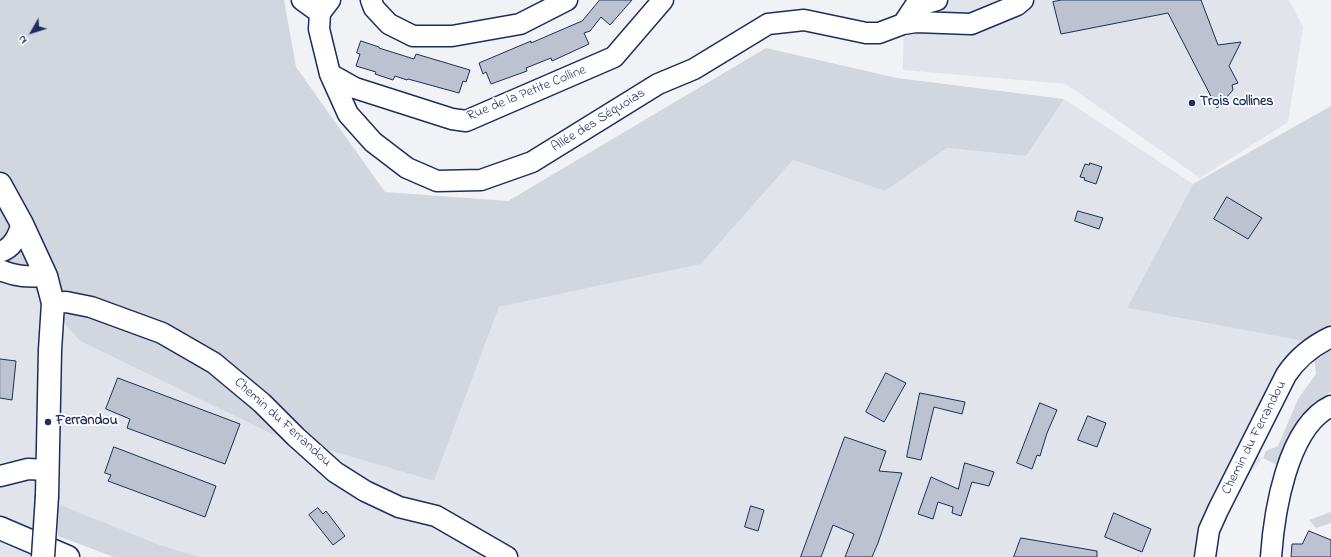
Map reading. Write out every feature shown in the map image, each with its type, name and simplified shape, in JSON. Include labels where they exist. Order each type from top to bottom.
[{"type":"main road","points":[[0,184],[22,224],[46,276],[53,303],[50,350],[47,496],[43,557]]},
{"type":"main road","points":[[0,528],[68,557]]},
{"type":"street","points":[[302,0],[325,6],[319,29],[330,74]]},
{"type":"street","points":[[371,0],[374,8],[389,24],[413,36],[452,36],[520,24],[567,0]]},
{"type":"street","name":"Rue de la Petite Colline","points":[[330,74],[355,88],[452,119],[466,121],[614,57],[664,0]]},
{"type":"street","points":[[903,24],[915,6],[937,0]]},
{"type":"street","name":"Allée des Séquoias","points":[[330,74],[348,114],[373,142],[407,168],[436,181],[481,180],[532,162],[658,84],[694,68],[768,24],[804,20],[866,33],[879,33],[903,24],[916,22],[971,24],[1018,5],[1023,0]]},
{"type":"street","points":[[0,252],[4,251],[14,242],[22,224]]},
{"type":"street","points":[[0,270],[26,277],[46,276]]},
{"type":"street","name":"Chemin du Ferrandou","points":[[53,303],[66,302],[91,307],[162,333],[214,363],[262,403],[296,437],[335,472],[365,491],[398,507],[436,516],[507,557]]},
{"type":"street","name":"Chemin du Ferrandou","points":[[1205,557],[1210,530],[1218,510],[1286,375],[1299,358],[1311,348],[1331,337]]},
{"type":"street","points":[[1272,557],[1272,540],[1284,476],[1305,430],[1317,415],[1331,406]]},
{"type":"street","points":[[0,476],[28,469],[47,470]]},
{"type":"shaded area","points":[[0,0],[284,0],[296,67],[385,192],[508,201],[766,48],[897,78],[1064,99],[1026,156],[947,148],[885,191],[793,160],[701,264],[499,307],[434,481],[270,433],[80,341],[10,263],[0,258]]},
{"type":"shaded area","name":"Trois collines","points":[[904,0],[1289,0],[1303,27],[1288,122],[1200,178],[1066,84],[903,70]]},
{"type":"shaded area","points":[[1064,99],[1193,184],[1127,308],[1308,342],[1241,450],[1263,458],[1248,475],[1218,524],[1213,557],[199,557],[160,545],[47,500],[43,557],[0,557],[0,258],[9,263],[80,341],[270,433],[434,481],[499,307],[701,264],[793,160],[885,191],[947,148],[1026,156]]},
{"type":"shaded area","points":[[1331,106],[1331,391],[1308,413],[1296,428],[1285,446],[1277,465],[1263,458],[1266,451],[1278,446],[1298,399],[1316,374],[1314,355],[1308,342],[1127,308],[1193,184]]},
{"type":"shaded area","points":[[58,504],[160,545],[199,557],[114,557],[58,536]]},
{"type":"shaded area","points":[[1331,512],[1331,523],[1316,528],[1309,520]]},
{"type":"building","points":[[600,0],[632,0],[610,25],[601,17],[590,31],[584,33],[589,44],[552,61],[551,58],[526,68],[527,71],[491,84],[486,72],[483,74],[479,63],[582,21]]},
{"type":"building","points":[[1062,0],[1201,0],[1218,45],[1241,42],[1229,66],[1238,83],[1232,85],[1233,90],[1217,108],[1168,13],[1061,34],[1053,2]]},
{"type":"building","points":[[361,41],[414,59],[416,54],[470,70],[466,82],[463,81],[459,93],[395,76],[393,80],[375,74],[376,72],[356,66],[360,54],[357,53]]},
{"type":"building","points":[[1090,163],[1102,167],[1096,184],[1080,177],[1085,164],[1089,165]]},
{"type":"building","points":[[1227,197],[1262,218],[1248,239],[1214,219]]},
{"type":"building","points":[[1078,211],[1103,218],[1099,229],[1075,221]]},
{"type":"building","points":[[0,359],[16,361],[12,400],[0,398]]},
{"type":"building","points":[[886,373],[906,383],[884,422],[866,412]]},
{"type":"building","points":[[118,378],[240,424],[225,464],[127,428],[130,419],[106,409]]},
{"type":"building","points":[[920,393],[965,402],[962,414],[934,407],[921,460],[907,457]]},
{"type":"building","points":[[1040,403],[1057,410],[1047,433],[1040,456],[1037,455],[1032,469],[1017,463]]},
{"type":"building","points":[[1088,416],[1106,423],[1097,447],[1078,440]]},
{"type":"building","points":[[845,437],[886,451],[879,471],[902,473],[878,543],[872,557],[845,557],[854,534],[833,525],[821,557],[801,557]]},
{"type":"building","points":[[114,447],[216,486],[205,517],[108,481],[111,475],[105,473]]},
{"type":"building","points":[[965,463],[994,472],[989,486],[972,482],[961,516],[952,513],[953,507],[938,502],[933,519],[918,514],[931,477],[958,489]]},
{"type":"building","points":[[751,506],[764,510],[758,531],[745,527]]},
{"type":"building","points":[[318,508],[323,514],[326,511],[345,536],[333,545],[309,515]]},
{"type":"building","points":[[1114,513],[1151,529],[1142,552],[1105,537]]},
{"type":"building","points":[[1309,531],[1331,540],[1331,557],[1291,557],[1292,544],[1302,544]]},
{"type":"building","points":[[1021,538],[1097,551],[1097,557],[1014,557]]},
{"type":"place","name":"Trois collines","points":[[1192,103]]},
{"type":"place","name":"Ferrandou","points":[[48,422]]}]
